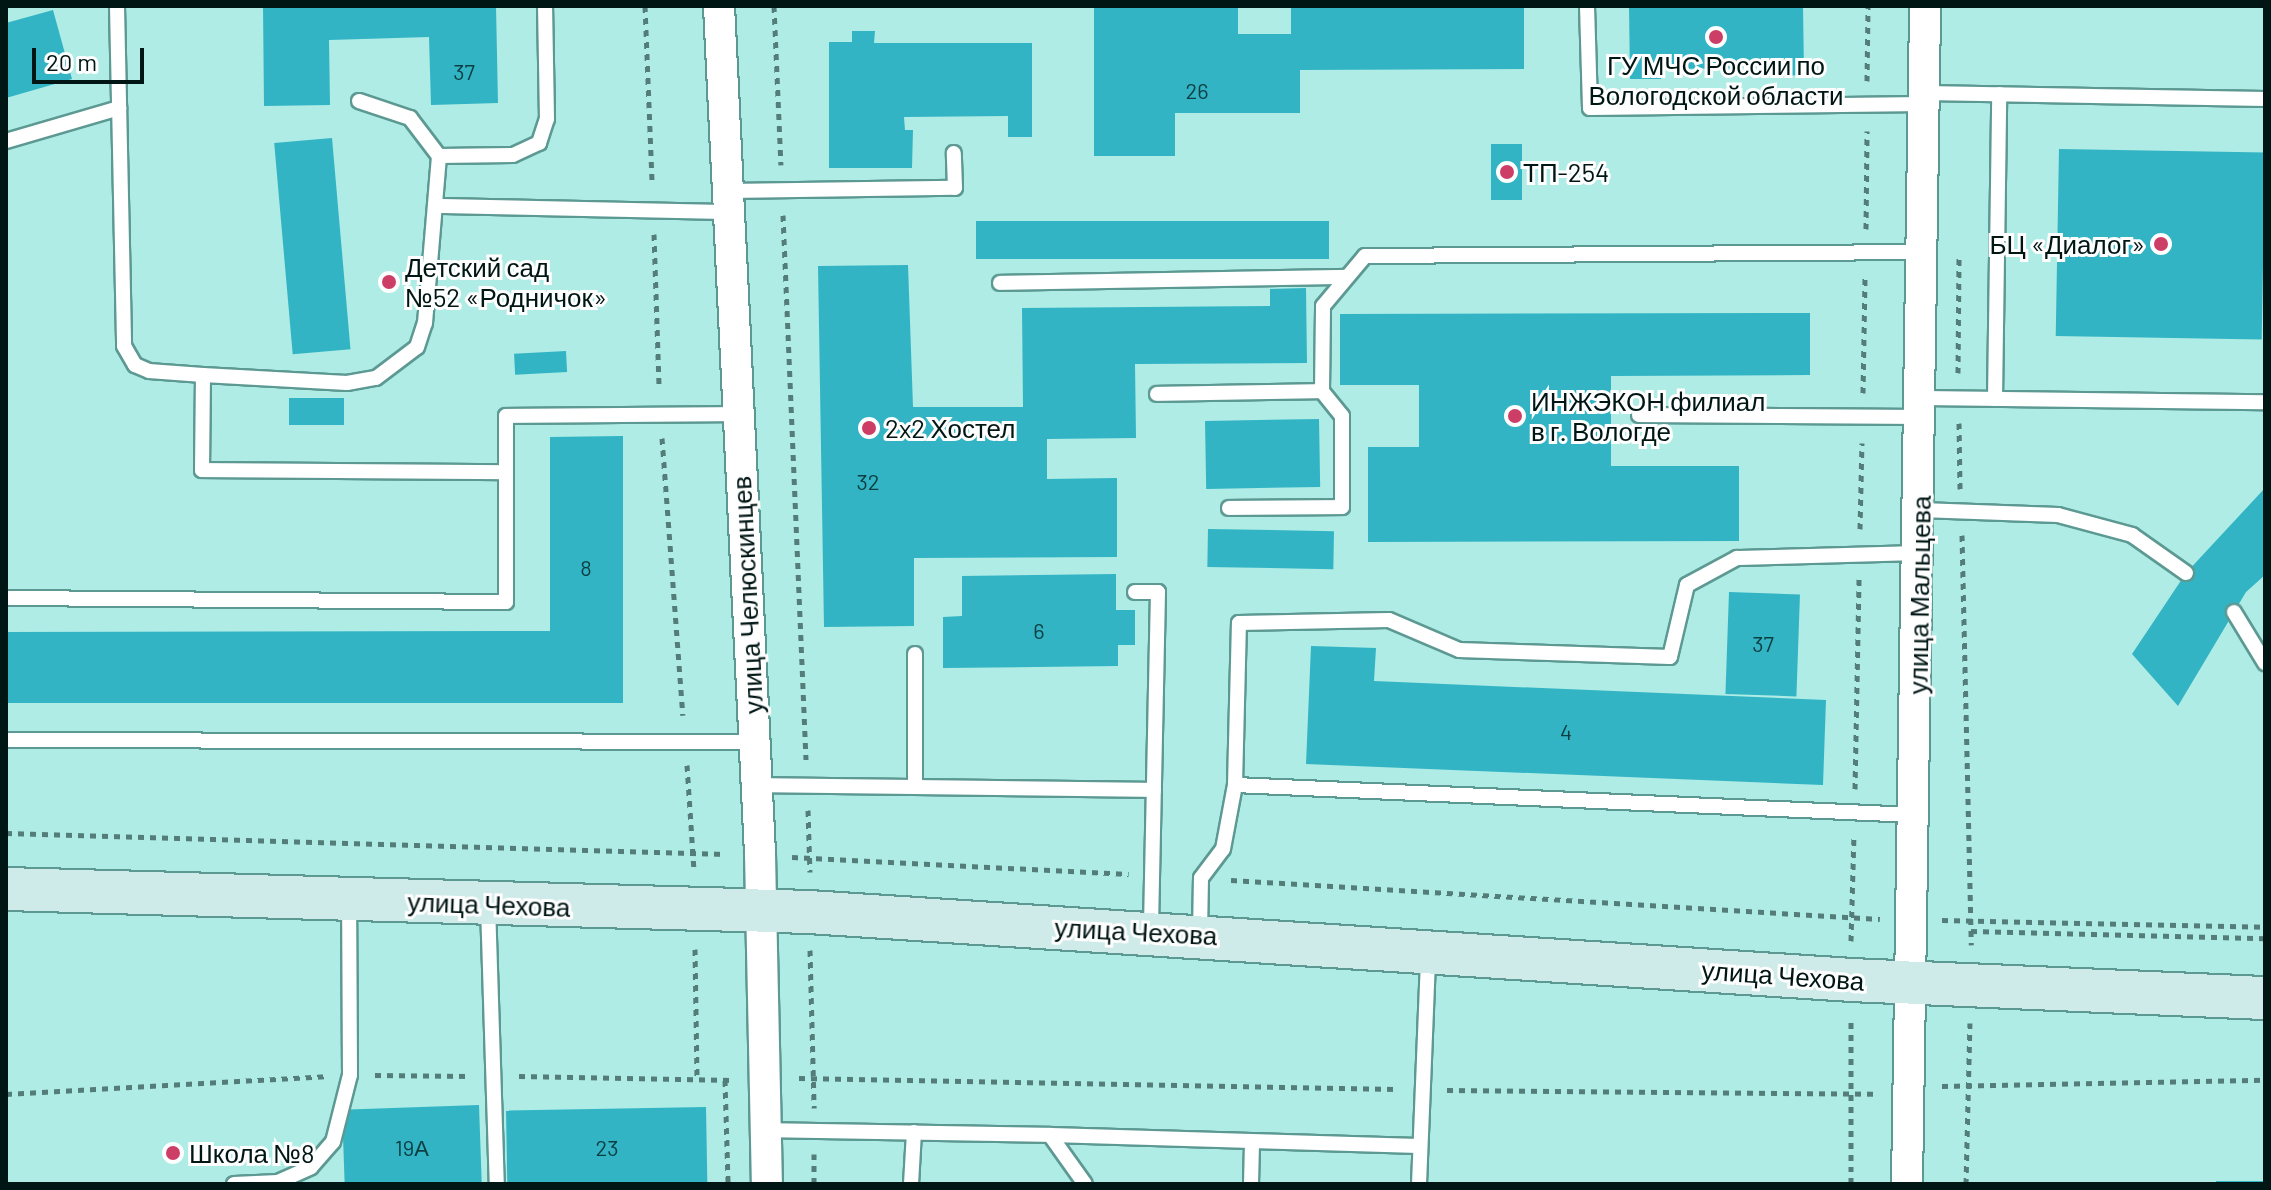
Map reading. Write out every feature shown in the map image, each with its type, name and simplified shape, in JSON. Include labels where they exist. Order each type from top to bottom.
[{"type":"street","name":"улица Челюскинцев","points":[[719,6],[762,912],[767,1184]]},
{"type":"street","name":"улица Мальцева","points":[[1907,1184],[1921,553],[1925,6]]},
{"type":"street","name":"улица Чехова","points":[[6,889],[809,912],[1200,934],[1910,981],[2265,998]]},
{"type":"lane","points":[[117,6],[124,346],[135,365],[149,371],[347,383],[400,365],[425,323],[438,206],[439,156],[410,118],[359,101]]},
{"type":"lane","points":[[439,156],[513,155],[539,143],[547,119],[545,6]]},
{"type":"lane","points":[[1587,6],[1590,108],[1867,104],[1999,94],[2265,99]]},
{"type":"lane","points":[[1995,399],[1999,94]]},
{"type":"lane","points":[[6,141],[119,108]]},
{"type":"lane","points":[[438,206],[728,202],[782,190],[955,188],[954,153]]},
{"type":"lane","points":[[1229,508],[1342,507],[1342,416],[1322,391],[1323,306],[1365,256],[1924,252]]},
{"type":"lane","points":[[1000,283],[1345,277]]},
{"type":"lane","points":[[203,375],[202,470],[506,472]]},
{"type":"lane","points":[[1157,394],[1322,391]]},
{"type":"lane","points":[[1639,415],[1862,417],[1923,408],[1958,398],[2265,402]]},
{"type":"lane","points":[[6,598],[506,602],[506,416],[739,414]]},
{"type":"lane","points":[[1921,510],[1961,509],[2058,515],[2132,535],[2186,573]]},
{"type":"lane","points":[[1200,934],[1201,878],[1223,849],[1235,785],[1239,623],[1389,620],[1459,650],[1670,657],[1687,585],[1737,558],[1921,553]]},
{"type":"lane","points":[[1135,592],[1158,592],[1151,932]]},
{"type":"lane","points":[[2234,612],[2265,663]]},
{"type":"lane","points":[[915,654],[915,787]]},
{"type":"lane","points":[[6,740],[755,742]]},
{"type":"lane","points":[[756,785],[1154,790]]},
{"type":"lane","points":[[1235,785],[1915,815]]},
{"type":"lane","points":[[234,1184],[278,1182],[311,1167],[333,1142],[350,1075],[349,900]]},
{"type":"lane","points":[[488,904],[497,1184]]},
{"type":"lane","points":[[1419,1184],[1428,951]]},
{"type":"lane","points":[[766,1130],[1420,1146]]},
{"type":"lane","points":[[911,1184],[914,1132]]},
{"type":"lane","points":[[1050,1135],[1085,1184]]},
{"type":"lane","points":[[1251,1184],[1252,1143]]},
{"type":"path","points":[[774,6],[811,858],[809,912],[813,1078]]},
{"type":"path","points":[[1201,878],[1851,919],[1866,251],[1868,6]]},
{"type":"path","points":[[1959,246],[1958,398],[1971,920],[2265,927]]},
{"type":"path","points":[[6,833],[694,853],[697,1080]]},
{"type":"path","points":[[811,858],[1152,875]]},
{"type":"path","points":[[1971,931],[2265,938]]},
{"type":"path","points":[[6,1094],[350,1075],[697,1080],[813,1078],[1851,1097],[1851,1184]]},
{"type":"path","points":[[725,1080],[728,1184]]},
{"type":"path","points":[[1966,1184],[1969,1082],[2265,1080]]},
{"type":"building","points":[[263,6],[496,6],[498,103],[431,105],[429,37],[329,40],[330,105],[264,106]]},
{"type":"building","points":[[1094,6],[1238,6],[1238,34],[1291,34],[1291,6],[1524,6],[1524,69],[1300,70],[1300,113],[1175,113],[1175,156],[1094,156]]},
{"type":"building","name":"ГУ МЧС России по Вологодской области","points":[[1629,6],[1803,6],[1804,75],[1775,76],[1775,68],[1661,69],[1661,79],[1630,79]]},
{"type":"building","points":[[53,10],[72,79],[6,98],[6,23]]},
{"type":"building","points":[[852,31],[875,31],[874,43],[1032,43],[1032,137],[1008,137],[1008,116],[904,117],[905,130],[913,130],[912,168],[829,168],[829,42],[852,42]]},
{"type":"building","points":[[332,138],[350,349],[293,354],[274,143]]},
{"type":"building","name":"ТП-254","points":[[1491,144],[1522,144],[1522,200],[1491,200]]},
{"type":"building","name":"БЦ «Диалог»","points":[[2059,149],[2265,153],[2262,340],[2056,336]]},
{"type":"building","points":[[976,221],[1329,221],[1329,259],[976,259]]},
{"type":"building","points":[[908,265],[913,407],[1023,407],[1022,308],[1270,306],[1270,289],[1306,288],[1307,363],[1135,364],[1136,438],[1047,439],[1047,479],[1117,478],[1117,557],[914,558],[914,626],[824,627],[818,266]]},
{"type":"building","name":"ИНЖЭКОН филиал в г. Вологде","points":[[1810,313],[1810,375],[1611,376],[1611,466],[1739,466],[1739,541],[1368,542],[1368,447],[1419,447],[1419,385],[1340,385],[1340,314]]},
{"type":"building","points":[[566,351],[567,372],[515,375],[514,354]]},
{"type":"building","points":[[289,398],[344,398],[344,425],[289,425]]},
{"type":"building","points":[[1319,419],[1320,487],[1206,489],[1205,421]]},
{"type":"building","points":[[623,436],[623,703],[6,703],[6,632],[550,631],[550,437]]},
{"type":"building","points":[[2265,488],[2265,575],[2246,592],[2178,706],[2132,654],[2186,573]]},
{"type":"building","points":[[1208,529],[1334,531],[1333,569],[1207,567]]},
{"type":"building","points":[[1116,574],[1116,610],[1135,610],[1135,645],[1118,645],[1118,666],[943,668],[943,617],[962,616],[962,576]]},
{"type":"building","points":[[1729,592],[1800,594],[1796,696],[1725,694]]},
{"type":"building","points":[[1311,646],[1376,648],[1374,681],[1826,700],[1823,785],[1306,764]]},
{"type":"building","points":[[479,1105],[482,1184],[345,1184],[342,1110]]},
{"type":"building","points":[[706,1107],[707,1184],[507,1184],[506,1110]]},
{"type":"building","points":[[2216,1181],[2265,1181],[2265,1184],[2216,1184]]},
{"type":"place","name":"ГУ МЧС России по Вологодской области","points":[[1716,37]]},
{"type":"place","name":"ТП-254","points":[[1507,172]]},
{"type":"place","name":"БЦ «Диалог»","points":[[2161,244]]},
{"type":"place","name":"Детский сад №52 «Родничок»","points":[[389,282]]},
{"type":"place","name":"ИНЖЭКОН филиал в г. Вологде","points":[[1515,416]]},
{"type":"place","name":"2x2 Хостел","points":[[869,428]]},
{"type":"place","name":"Школа №8","points":[[173,1153]]}]
